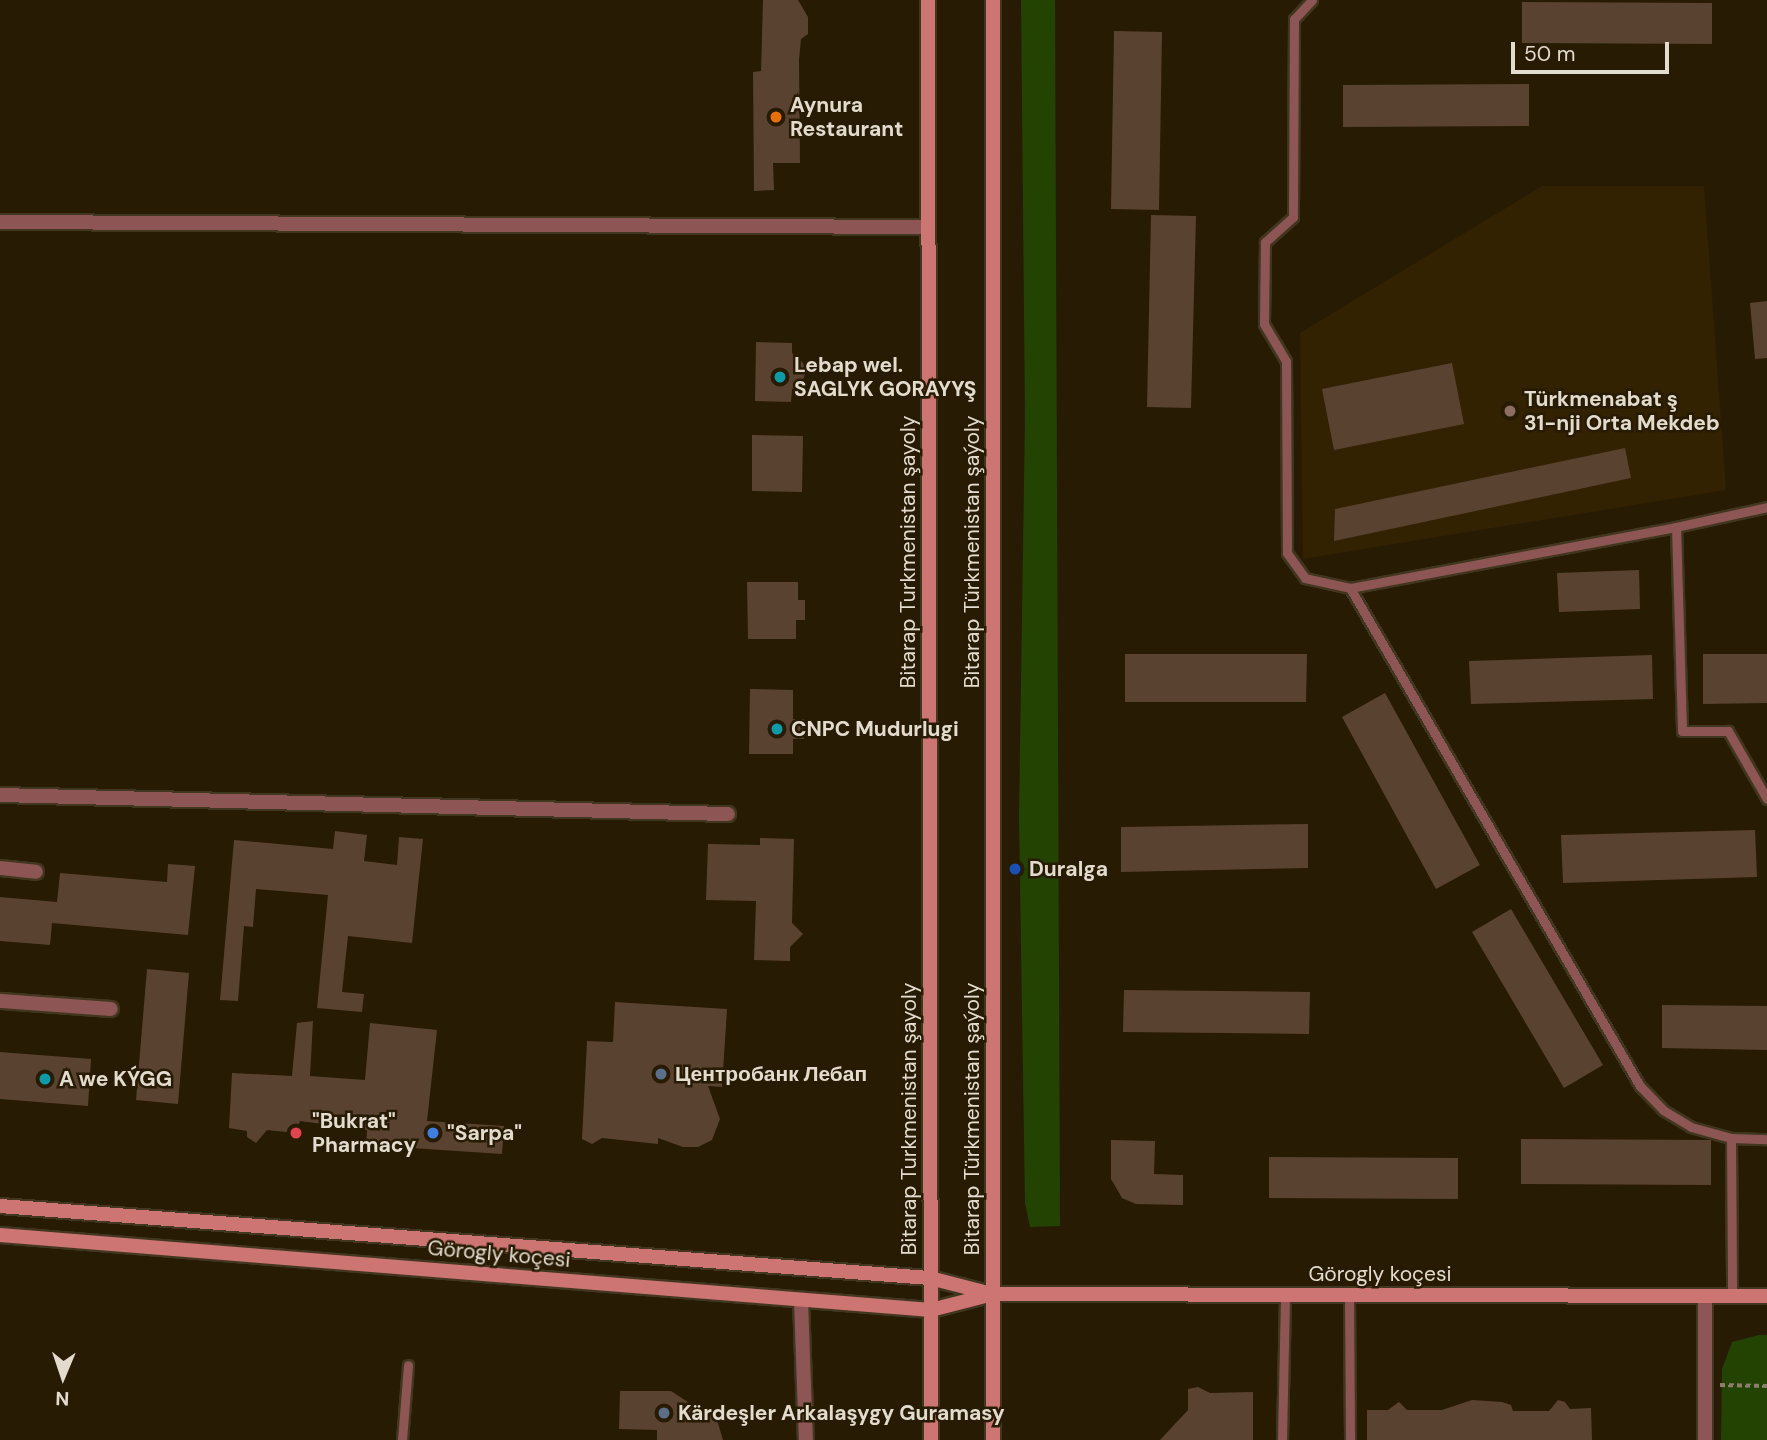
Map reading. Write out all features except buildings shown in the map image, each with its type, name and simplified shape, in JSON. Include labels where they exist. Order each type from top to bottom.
[{"type":"main road","name":"Bitarap Turkmenistan şayoly","points":[[928,0],[931,1440]]},
{"type":"main road","name":"Bitarap Türkmenistan şaýoly","points":[[993,0],[993,1440]]},
{"type":"main road","name":"Görogly koçesi","points":[[0,1206],[930,1278],[993,1294],[1767,1296]]},
{"type":"main road","name":"Görogly koçesi","points":[[0,1235],[931,1310],[993,1294]]},
{"type":"street","points":[[0,222],[928,228]]},
{"type":"street","points":[[0,795],[728,814]]},
{"type":"street","points":[[0,868],[36,872]]},
{"type":"street","points":[[0,1001],[111,1009]]},
{"type":"street","points":[[1705,1297],[1705,1440]]},
{"type":"street","points":[[801,1300],[806,1440]]},
{"type":"lane","points":[[1312,0],[1294,19],[1293,217],[1265,242],[1264,324],[1286,361],[1287,552],[1305,578],[1350,588],[1676,527],[1767,507]]},
{"type":"lane","points":[[1676,527],[1682,731],[1728,731],[1767,799]]},
{"type":"lane","points":[[1350,588],[1640,1086],[1663,1110],[1691,1127],[1731,1138],[1767,1139]]},
{"type":"lane","points":[[1731,1138],[1732,1296]]},
{"type":"lane","points":[[1282,1440],[1285,1295]]},
{"type":"lane","points":[[1349,1295],[1350,1440]]},
{"type":"lane","points":[[402,1440],[408,1365]]},
{"type":"path","points":[[1704,1385],[1767,1386]]},
{"type":"shaded area","name":"Türkmenabat ş 31-nji Orta Mekdeb","points":[[1542,186],[1704,186],[1726,490],[1303,559],[1300,333]]},
{"type":"green space","points":[[1021,0],[1055,0],[1060,1226],[1030,1227],[1025,1203],[1019,817],[1025,417]]},
{"type":"green space","points":[[1767,1335],[1767,1440],[1721,1440],[1722,1369],[1732,1342]]},
{"type":"place","name":"Aynura Restaurant","points":[[776,117]]},
{"type":"place","name":"Lebap wel. SAGLYK GORAYYŞ","points":[[780,377]]},
{"type":"place","name":"Türkmenabat ş 31-nji Orta Mekdeb","points":[[1510,411]]},
{"type":"place","name":"CNPC Mudurlugi","points":[[777,729]]},
{"type":"place","name":"Duralga","points":[[1015,869]]},
{"type":"place","name":"Центробанк Лебап","points":[[661,1074]]},
{"type":"place","name":"A we KÝGG","points":[[45,1079]]},
{"type":"place","name":"\"Bukrat\" Pharmacy","points":[[296,1133]]},
{"type":"place","name":"\"Sarpa\"","points":[[433,1133]]},
{"type":"place","name":"Kärdeşler Arkalaşygy Guramasy","points":[[664,1413]]}]
